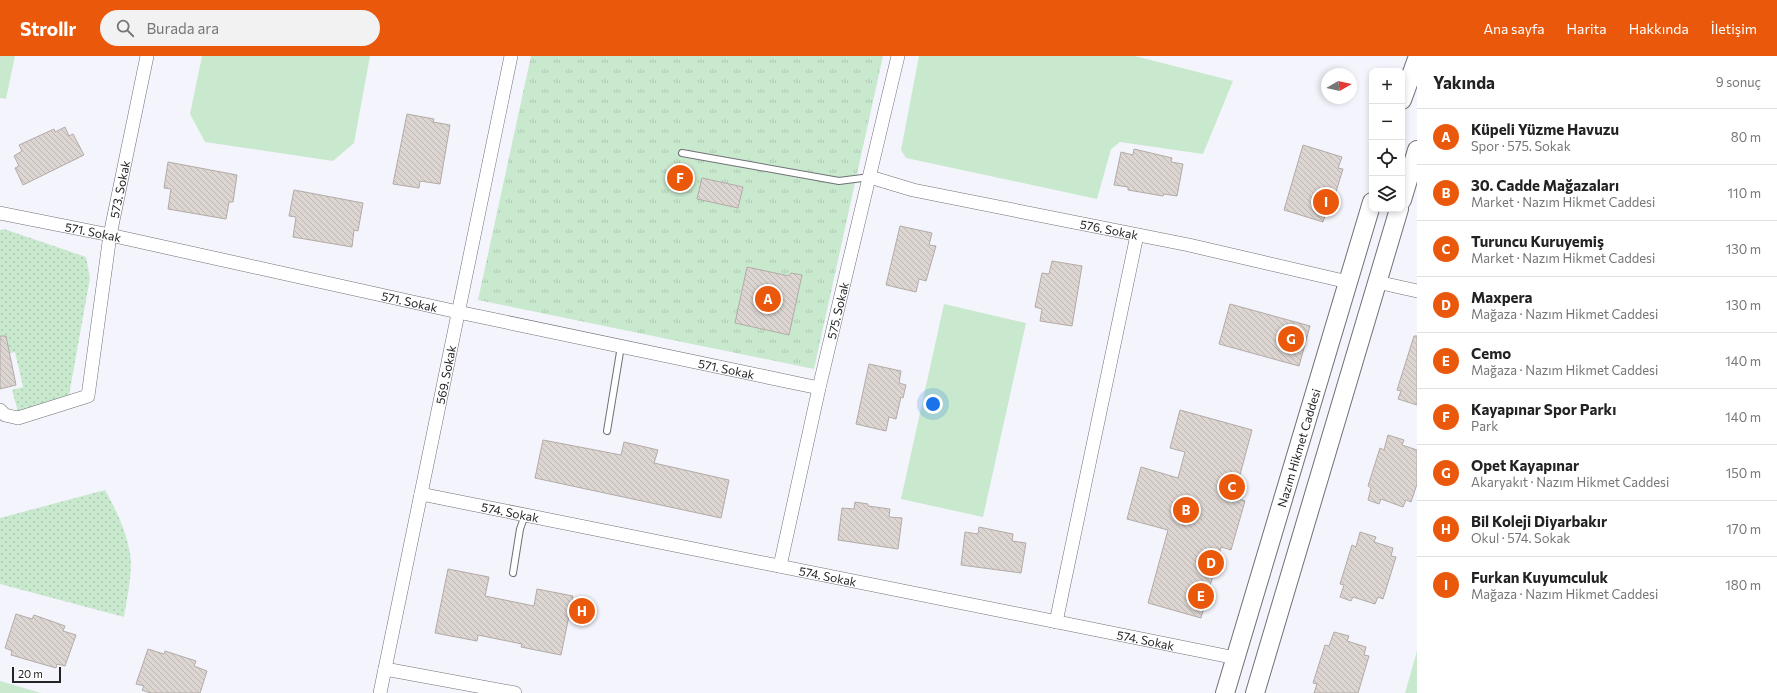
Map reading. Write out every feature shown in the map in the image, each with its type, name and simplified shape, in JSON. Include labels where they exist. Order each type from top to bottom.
[{"type":"main road","points":[[1405,92],[1417,59]]},
{"type":"main road","points":[[1405,190],[1417,150]]},
{"type":"main road","name":"Nazım Hikmet Caddesi","points":[[1225,693],[1369,212]]},
{"type":"main road","points":[[1255,693],[1398,212]]},
{"type":"street","name":"573. Sokak","points":[[0,410],[5,415],[18,418],[88,396],[110,235],[147,56]]},
{"type":"street","name":"569. Sokak","points":[[380,693],[511,56]]},
{"type":"street","name":"575. Sokak","points":[[780,566],[819,388],[898,56]]},
{"type":"street","name":"576. Sokak","points":[[870,177],[913,190],[1137,235],[1348,282]]},
{"type":"street","name":"571. Sokak","points":[[0,213],[110,235],[458,312],[819,388]]},
{"type":"street","points":[[1056,622],[1137,235]]},
{"type":"street","points":[[1377,282],[1417,291]]},
{"type":"street","name":"574. Sokak","points":[[421,494],[1236,658]]},
{"type":"street","points":[[385,669],[515,693]]},
{"type":"lane","points":[[682,153],[838,181],[870,177]]},
{"type":"lane","points":[[607,431],[621,346]]},
{"type":"lane","points":[[513,573],[520,529],[525,515]]},
{"type":"green space","points":[[0,56],[15,56],[6,99],[0,98]]},
{"type":"green space","points":[[202,56],[370,56],[354,143],[333,161],[205,142],[190,114]]},
{"type":"green space","points":[[531,56],[883,56],[814,369],[478,300]]},
{"type":"green space","points":[[919,56],[1135,56],[1233,81],[1203,154],[1120,142],[1111,149],[1097,199],[906,158],[901,150]]},
{"type":"green space","points":[[4,229],[86,257],[90,278],[69,395],[18,412],[12,390],[23,387],[15,352],[3,355],[0,343],[0,230]]},
{"type":"green space","points":[[944,304],[1026,323],[983,517],[901,499]]},
{"type":"green space","points":[[105,490],[120,520],[130,553],[130,577],[124,617],[0,584],[0,518]]},
{"type":"green space","points":[[1417,651],[1417,693],[1405,693]]},
{"type":"green space","points":[[0,681],[41,693],[0,693]]},
{"type":"building","points":[[407,114],[434,119],[433,122],[450,125],[440,184],[420,181],[419,188],[393,184]]},
{"type":"building","points":[[65,127],[69,136],[73,134],[84,155],[23,185],[15,168],[19,166],[14,156],[22,151],[19,145],[54,129],[55,132]]},
{"type":"building","points":[[1303,145],[1342,157],[1338,168],[1343,169],[1330,211],[1327,210],[1323,222],[1284,210]]},
{"type":"building","points":[[1134,149],[1172,158],[1171,162],[1183,164],[1177,196],[1164,194],[1163,196],[1128,190],[1128,187],[1114,185],[1121,152],[1133,155]]},
{"type":"building","points":[[168,162],[237,175],[233,202],[229,202],[226,219],[168,209],[171,189],[164,188]]},
{"type":"building","points":[[702,178],[743,187],[738,208],[697,199]]},
{"type":"building","points":[[294,190],[363,203],[358,231],[354,230],[352,247],[293,237],[296,217],[289,216]]},
{"type":"building","points":[[900,226],[932,233],[929,245],[936,246],[926,281],[919,279],[916,292],[886,285]]},
{"type":"building","points":[[1052,261],[1082,266],[1072,326],[1040,321],[1042,309],[1035,307],[1042,273],[1049,274]]},
{"type":"building","points":[[747,267],[789,276],[791,273],[802,275],[789,335],[735,323]]},
{"type":"building","points":[[1230,304],[1310,326],[1299,366],[1219,344]]},
{"type":"building","points":[[0,336],[6,336],[16,385],[0,389]]},
{"type":"building","points":[[1414,336],[1417,336],[1417,405],[1398,399],[1401,391],[1397,390]]},
{"type":"building","points":[[869,364],[901,371],[899,383],[906,385],[903,398],[901,397],[896,419],[889,417],[886,431],[856,424]]},
{"type":"building","points":[[1180,410],[1252,430],[1234,497],[1245,501],[1231,550],[1221,547],[1201,618],[1148,603],[1168,530],[1127,519],[1141,467],[1178,478],[1185,452],[1170,448]]},
{"type":"building","points":[[1388,435],[1404,440],[1402,445],[1417,450],[1417,484],[1411,502],[1406,500],[1403,507],[1381,499],[1379,504],[1368,500],[1371,488],[1368,486],[1380,448],[1384,450]]},
{"type":"building","points":[[543,440],[621,455],[624,442],[658,450],[654,463],[729,480],[721,518],[535,478]]},
{"type":"building","points":[[855,502],[868,504],[868,506],[890,509],[889,517],[902,518],[898,549],[838,540],[842,508],[854,509]]},
{"type":"building","points":[[979,527],[1013,534],[1012,541],[1026,543],[1021,573],[961,565],[965,532],[978,534]]},
{"type":"building","points":[[1360,532],[1376,537],[1374,542],[1393,548],[1391,556],[1396,557],[1383,599],[1378,597],[1375,604],[1353,597],[1351,601],[1340,597],[1344,585],[1340,584],[1352,545],[1356,547]]},
{"type":"building","points":[[448,569],[489,577],[485,596],[534,606],[537,589],[573,596],[561,655],[521,647],[522,644],[478,635],[477,641],[435,633]]},
{"type":"building","points":[[16,614],[32,619],[34,615],[65,626],[63,631],[76,635],[65,666],[57,664],[56,668],[11,655],[12,651],[5,648]]},
{"type":"building","points":[[1334,632],[1349,636],[1347,641],[1366,647],[1364,655],[1369,656],[1358,693],[1314,693],[1317,684],[1313,683],[1325,645],[1329,646]]},
{"type":"building","points":[[148,649],[164,654],[165,651],[196,661],[194,666],[207,671],[200,693],[150,693],[142,690],[144,686],[136,684]]},
{"type":"place","name":"Kayapınar Spor Parkı","points":[[680,178]]},
{"type":"place","name":"Furkan Kuyumculuk","points":[[1326,202]]},
{"type":"place","name":"Küpeli Yüzme Havuzu","points":[[768,299]]},
{"type":"place","name":"Opet Kayapınar","points":[[1291,339]]},
{"type":"place","name":"Turuncu Kuruyemiş","points":[[1232,487]]},
{"type":"place","name":"30. Cadde Mağazaları","points":[[1186,510]]},
{"type":"place","name":"Maxpera","points":[[1211,563]]},
{"type":"place","name":"Cemo","points":[[1201,596]]},
{"type":"place","name":"Bil Koleji Diyarbakır","points":[[582,611]]}]
